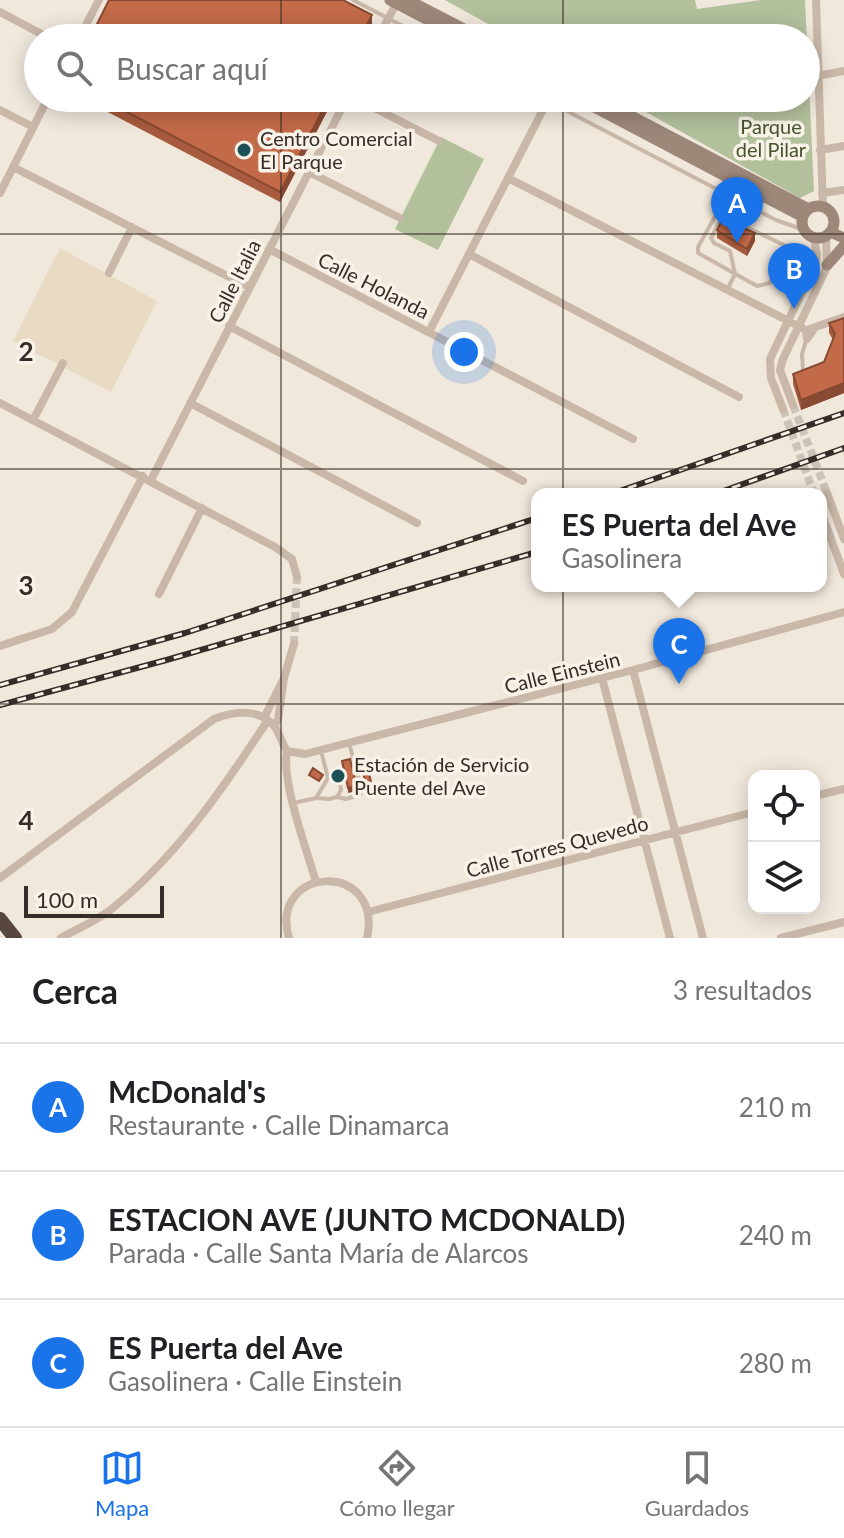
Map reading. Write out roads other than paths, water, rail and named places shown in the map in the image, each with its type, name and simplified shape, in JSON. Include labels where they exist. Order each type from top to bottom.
[{"type":"highway","points":[[0,919],[15,938]]},
{"type":"main road","points":[[398,1],[438,24]]},
{"type":"main road","points":[[398,1],[450,24]]},
{"type":"main road","points":[[605,112],[806,213],[823,207],[833,217],[819,234]]},
{"type":"main road","points":[[622,112],[806,213],[819,234],[844,238]]},
{"type":"main road","points":[[827,265],[844,246]]},
{"type":"street","points":[[86,24],[99,0]]},
{"type":"street","points":[[816,0],[816,24]]},
{"type":"street","points":[[386,24],[398,1]]},
{"type":"street","points":[[0,12],[24,25]]},
{"type":"street","points":[[820,75],[844,71]]},
{"type":"street","points":[[0,110],[33,127]]},
{"type":"street","points":[[0,193],[41,112]]},
{"type":"street","name":"Calle Italia","points":[[0,646],[52,629],[72,612],[190,403],[340,112]]},
{"type":"street","points":[[382,112],[439,141]]},
{"type":"street","points":[[429,332],[540,112]]},
{"type":"street","points":[[818,112],[823,207]]},
{"type":"street","points":[[820,150],[844,146]]},
{"type":"street","points":[[13,167],[249,287]]},
{"type":"street","points":[[309,172],[400,218]]},
{"type":"street","points":[[508,178],[806,331],[844,317]]},
{"type":"street","points":[[822,193],[844,190]]},
{"type":"street","points":[[109,273],[132,227]]},
{"type":"street","points":[[793,405],[780,370],[806,331],[827,265],[819,234]]},
{"type":"street","points":[[783,409],[771,378],[770,359],[816,262],[819,234]]},
{"type":"street","name":"Calle Holanda","points":[[269,249],[633,439]]},
{"type":"street","points":[[469,254],[739,397]]},
{"type":"street","points":[[229,326],[523,481]]},
{"type":"street","points":[[33,420],[63,363]]},
{"type":"street","points":[[0,403],[285,553],[292,559],[297,577]]},
{"type":"street","points":[[190,403],[417,523]]},
{"type":"street","points":[[827,493],[844,539]]},
{"type":"street","points":[[159,594],[202,508]]},
{"type":"street","points":[[827,528],[844,574]]},
{"type":"street","name":"Calle Einstein","points":[[287,751],[298,755],[349,743],[844,612]]},
{"type":"street","points":[[61,938],[112,909],[179,843],[269,721],[294,644]]},
{"type":"street","points":[[633,670],[703,938]]},
{"type":"street","points":[[0,878],[214,719],[236,712],[269,721],[278,720],[284,678]]},
{"type":"street","points":[[602,678],[670,938]]},
{"type":"street","points":[[269,721],[287,751],[285,765],[316,882]]},
{"type":"street","points":[[820,795],[844,789]]},
{"type":"street","name":"Calle Torres Quevedo","points":[[368,912],[748,814]]},
{"type":"street","points":[[289,938],[285,926],[293,898],[303,888],[330,880],[343,883],[363,900],[368,912],[367,938]]},
{"type":"street","points":[[781,938],[844,922]]},
{"type":"lane","points":[[353,0],[400,24]]},
{"type":"lane","points":[[571,112],[776,220],[819,234]]},
{"type":"lane","points":[[717,213],[784,245],[785,254],[768,284],[757,286],[735,274],[700,255],[698,247],[717,213]]},
{"type":"lane","points":[[726,290],[735,274],[730,251],[714,243],[711,238],[722,221],[739,228],[746,226]]},
{"type":"lane","points":[[803,370],[806,331]]},
{"type":"lane","points":[[294,803],[360,795],[362,791],[349,743]]},
{"type":"lane","points":[[320,750],[328,778]]},
{"type":"lane","points":[[316,798],[328,778],[338,775],[341,790],[337,797]]},
{"type":"tunnel","points":[[793,405],[825,488]]},
{"type":"tunnel","points":[[783,409],[812,488]]},
{"type":"tunnel","points":[[294,644],[297,577]]},
{"type":"railway","points":[[628,488],[844,413]]},
{"type":"railway","points":[[732,488],[844,448]]},
{"type":"railway","points":[[0,685],[185,633],[531,520]]},
{"type":"railway","points":[[0,705],[531,554]]},
{"type":"place","name":"Centro Comercial El Parque","points":[[244,150]]},
{"type":"place","name":"McDonald's","points":[[737,243]]},
{"type":"place","name":"ESTACION AVE (JUNTO MCDONALD)","points":[[794,309]]},
{"type":"place","name":"ES Puerta del Ave","points":[[679,684]]},
{"type":"place","name":"Estación de Servicio Puente del Ave","points":[[338,776]]},
{"type":"park label","name":"Parque del Pilar","points":[[771,138]]}]
